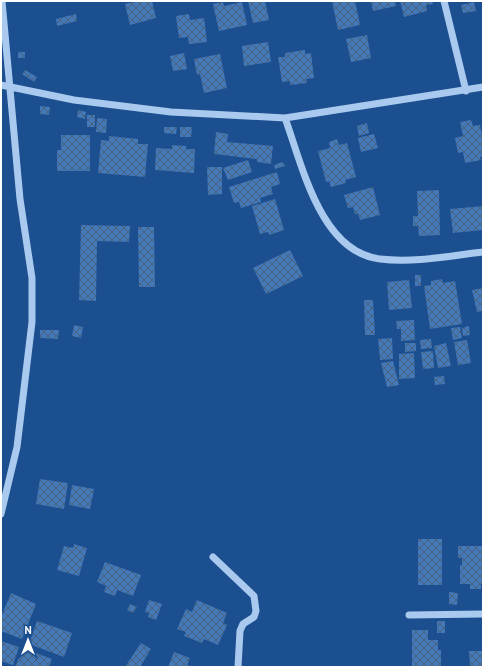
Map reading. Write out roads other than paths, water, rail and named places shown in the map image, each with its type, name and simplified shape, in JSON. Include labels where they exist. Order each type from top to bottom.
[{"type":"street","points":[[1,512],[17,447],[32,322],[32,278],[20,198],[2,1]]},
{"type":"street","points":[[444,1],[466,91]]},
{"type":"street","points":[[1,85],[74,100],[171,112],[285,118],[466,91],[483,87]]},
{"type":"street","points":[[285,118],[314,199],[327,224],[347,245],[362,254],[378,259],[400,260],[483,252]]},
{"type":"street","points":[[213,557],[254,596],[256,611],[254,617],[243,624],[240,631],[238,667]]},
{"type":"street","points":[[409,616],[483,614]]}]
